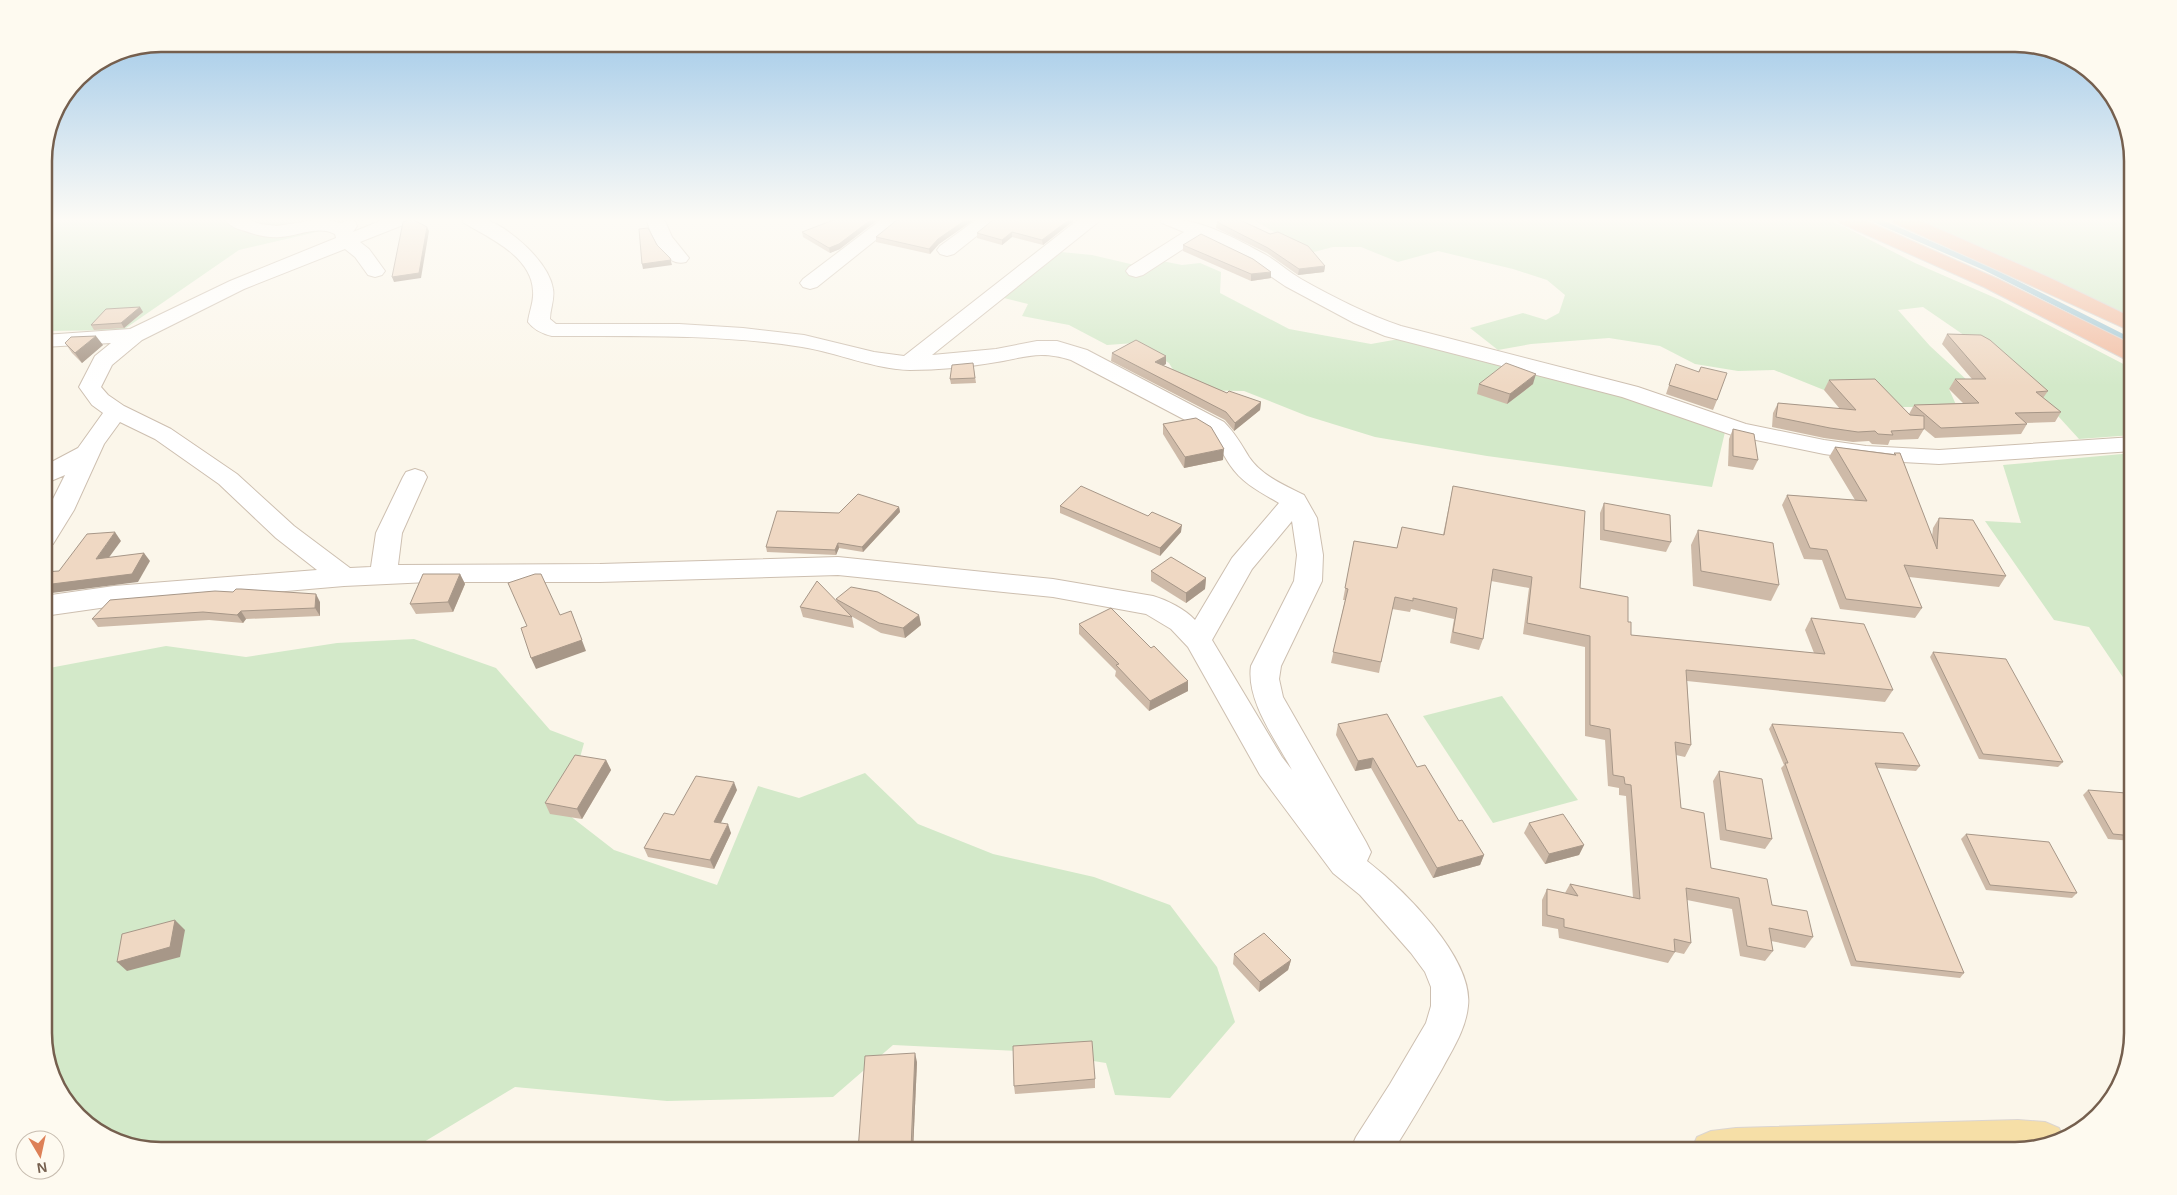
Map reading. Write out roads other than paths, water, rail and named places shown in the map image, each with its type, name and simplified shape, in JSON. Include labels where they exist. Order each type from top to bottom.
[{"type":"highway","points":[[1972,275],[2099,335],[2124,349]]},
{"type":"highway","points":[[2027,275],[2124,322]]},
{"type":"main road","points":[[1937,1142],[2034,1141]]},
{"type":"street","points":[[258,275],[134,335],[104,361],[95,374],[90,388],[100,400],[116,411],[163,434],[228,479],[284,532],[319,556],[344,577]]},
{"type":"street","points":[[538,275],[543,286],[544,295],[540,322],[552,330],[679,330],[743,334],[804,340],[874,359],[909,363],[996,356],[1037,347],[1057,348],[1079,355],[1216,427],[1226,438],[1240,462],[1258,481],[1296,501],[1304,518],[1310,555],[1308,581],[1266,666],[1264,679],[1268,698],[1372,885]]},
{"type":"street","points":[[810,283],[821,275]]},
{"type":"street","points":[[909,363],[1020,275]]},
{"type":"street","points":[[1281,275],[1361,319],[1392,331],[1630,392],[1740,430],[1824,447],[1866,453],[1939,457],[2124,445]]},
{"type":"street","points":[[53,340],[134,335]]},
{"type":"street","points":[[53,523],[92,444],[116,411]]},
{"type":"street","points":[[53,471],[88,452]]},
{"type":"street","points":[[383,575],[390,533],[414,476]]},
{"type":"street","points":[[1198,640],[1241,564],[1296,501]]},
{"type":"street","points":[[53,605],[114,596],[383,575],[600,573],[838,566],[1054,588],[1153,606],[1181,622],[1198,640],[1272,766],[1345,863],[1372,885],[1424,942],[1440,963],[1449,987],[1450,1006],[1443,1030],[1430,1055],[1376,1142]]},
{"type":"waterway","points":[[1999,275],[2124,337]]}]
